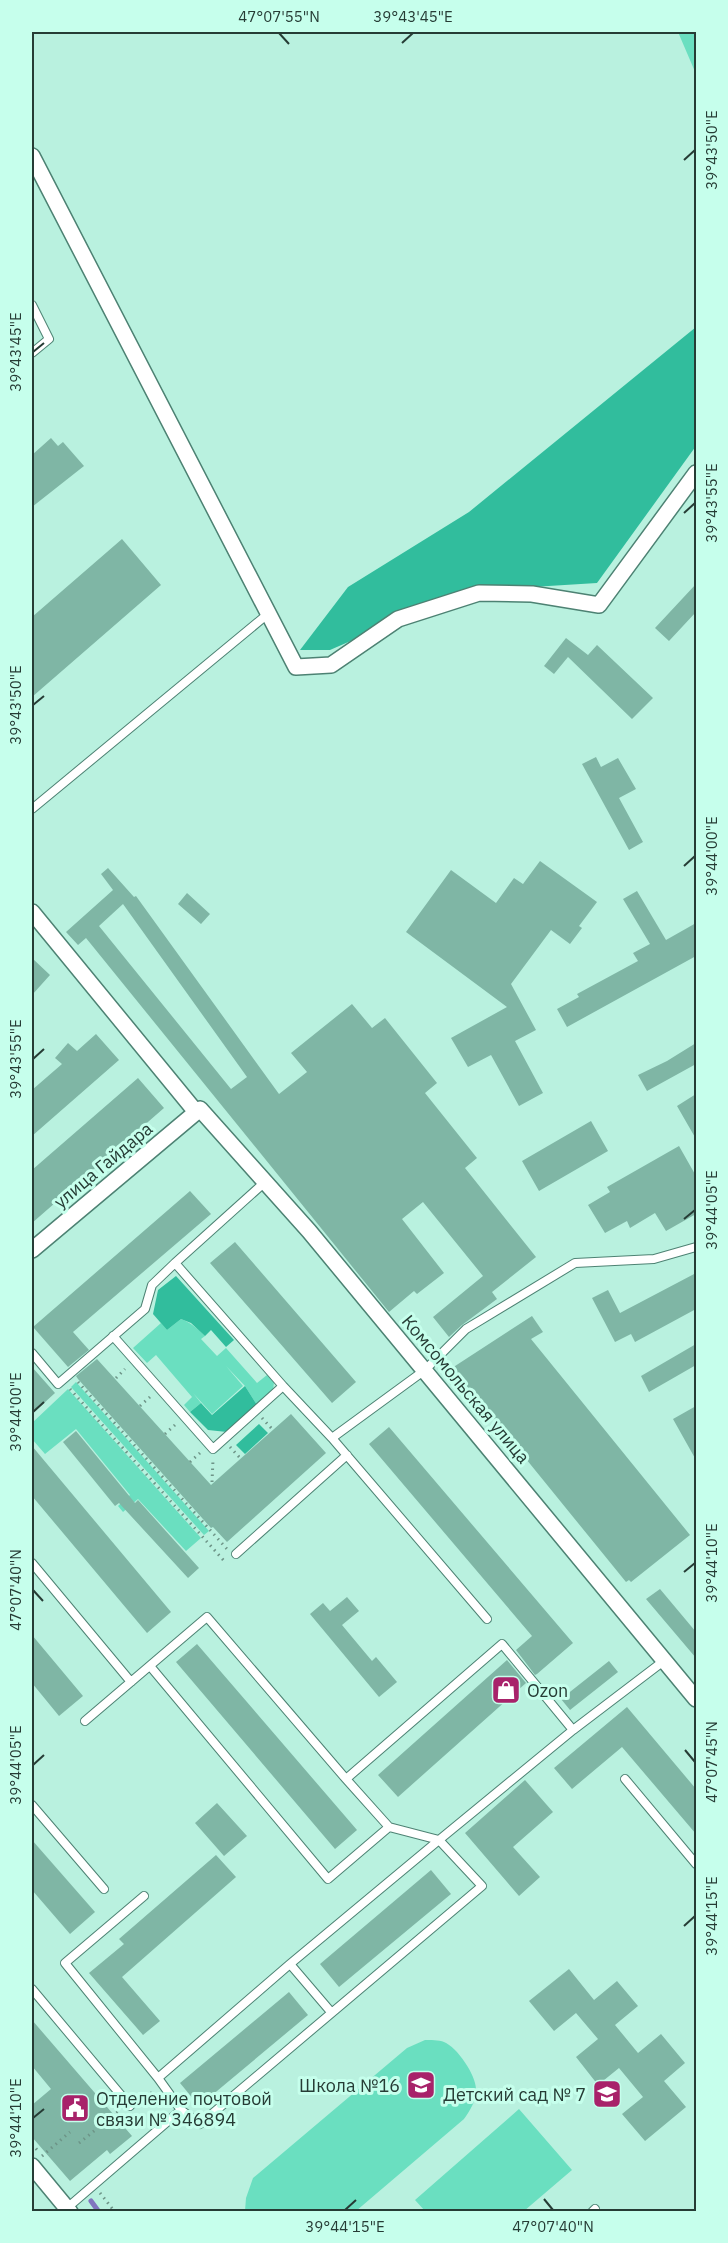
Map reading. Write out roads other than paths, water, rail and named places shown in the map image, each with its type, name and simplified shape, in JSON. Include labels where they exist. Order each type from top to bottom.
[{"type":"street","points":[[32,156],[297,666],[331,665],[399,619],[479,592],[532,594],[599,605],[696,473]]},
{"type":"street","name":"Комсомольская улица","points":[[32,912],[198,1110],[265,1182],[425,1370],[696,1699]]},
{"type":"street","name":"улица Гайдара","points":[[32,1250],[198,1110]]},
{"type":"street","points":[[37,2161],[68,2210]]},
{"type":"lane","points":[[32,305],[49,339],[32,353]]},
{"type":"lane","points":[[32,809],[269,613]]},
{"type":"lane","points":[[32,1353],[58,1384],[145,1309],[152,1285],[265,1182]]},
{"type":"lane","points":[[332,1437],[425,1370],[466,1329],[575,1263],[654,1259],[696,1247]]},
{"type":"lane","points":[[176,1263],[283,1386],[332,1437],[487,1619]]},
{"type":"lane","points":[[113,1336],[213,1449],[283,1386]]},
{"type":"lane","points":[[235,1555],[347,1455]]},
{"type":"lane","points":[[32,1563],[131,1682]]},
{"type":"lane","points":[[86,1721],[207,1617],[345,1779],[389,1827],[439,1840],[482,1886],[200,2124],[181,2110],[65,1963],[144,1896]]},
{"type":"lane","points":[[345,1779],[502,1644],[573,1730]]},
{"type":"lane","points":[[158,2078],[439,1840],[573,1730],[665,1660]]},
{"type":"lane","points":[[150,1666],[328,1879],[389,1827]]},
{"type":"lane","points":[[625,1779],[696,1864]]},
{"type":"lane","points":[[32,1805],[104,1889]]},
{"type":"lane","points":[[290,1964],[332,2013]]},
{"type":"lane","points":[[32,1989],[130,2106]]},
{"type":"lane","points":[[68,2210],[93,2185],[181,2110]]},
{"type":"waterway","points":[[91,2201],[99,2212]]},
{"type":"place","name":"Ozon","points":[[506,1690]]},
{"type":"place","name":"Школа №16","points":[[421,2085]]},
{"type":"place","name":"Детский сад № 7","points":[[607,2094]]},
{"type":"place","name":"Отделение почтовой связи № 346894","points":[[75,2108]]}]
